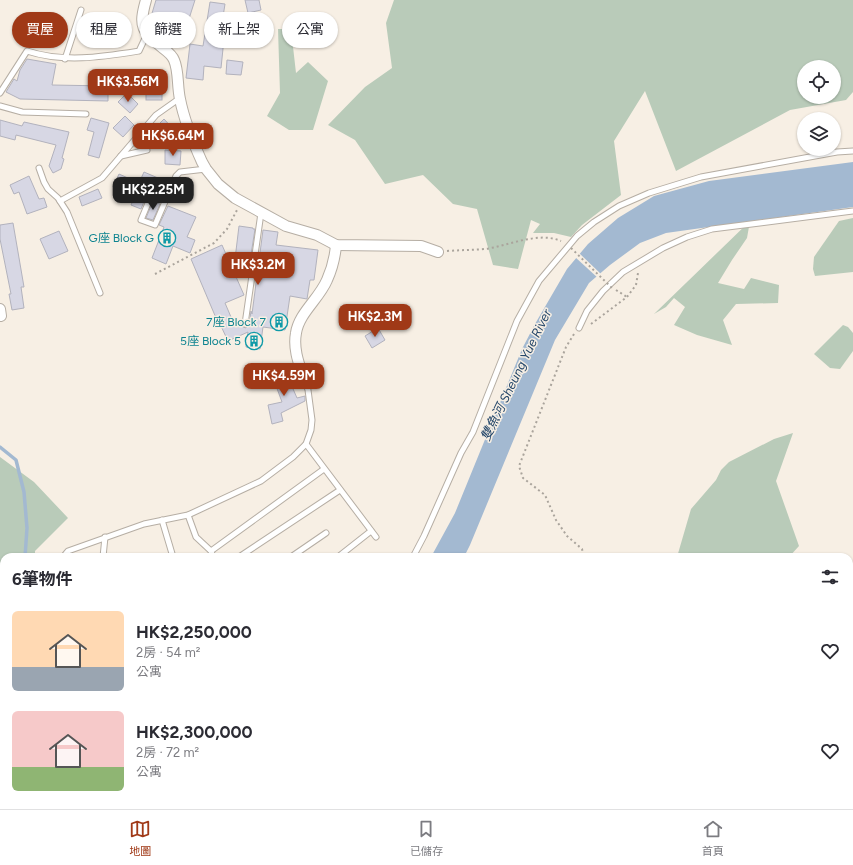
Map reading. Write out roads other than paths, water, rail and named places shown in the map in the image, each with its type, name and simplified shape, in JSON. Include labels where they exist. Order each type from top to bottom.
[{"type":"street","points":[[142,12],[146,0]]},
{"type":"street","points":[[163,48],[175,61],[180,98],[199,155],[206,169],[218,184],[240,202],[286,226],[317,235],[336,245],[421,246],[438,252]]},
{"type":"street","points":[[304,379],[296,353],[296,333],[301,318],[327,281],[334,261],[336,245]]},
{"type":"lane","points":[[65,59],[81,10]]},
{"type":"lane","points":[[0,93],[27,51],[42,56],[65,59],[100,58],[138,51],[140,47]]},
{"type":"lane","points":[[60,201],[102,178],[156,115],[180,98]]},
{"type":"lane","points":[[0,106],[22,112],[86,114]]},
{"type":"lane","points":[[121,156],[147,150]]},
{"type":"lane","points":[[415,553],[461,453],[473,432],[517,321],[539,281],[570,247],[577,236],[594,222],[619,206],[649,193],[702,177],[853,151]]},
{"type":"lane","points":[[39,168],[48,189],[60,201],[67,212],[100,293]]},
{"type":"lane","points":[[152,196],[141,220],[155,225],[176,176],[180,172],[206,169]]},
{"type":"lane","points":[[579,328],[587,312],[603,291],[623,272],[663,248],[687,236],[712,229],[853,211]]},
{"type":"lane","points":[[245,324],[261,213]]},
{"type":"lane","points":[[66,553],[68,551],[105,537],[144,524],[188,515],[261,481],[293,457],[306,444],[311,430],[312,420],[308,390],[304,379]]},
{"type":"lane","points":[[306,444],[376,537]]},
{"type":"lane","points":[[188,515],[196,537],[211,551],[324,469]]},
{"type":"lane","points":[[246,553],[340,490]]},
{"type":"lane","points":[[162,520],[172,553]]},
{"type":"lane","points":[[343,553],[371,531]]},
{"type":"lane","points":[[297,553],[326,533]]},
{"type":"lane","points":[[103,553],[105,537]]},
{"type":"water","name":"雙魚河 Sheung Yue River","points":[[853,162],[853,207],[666,233],[640,243],[610,265],[589,283],[555,340],[466,553],[433,553],[455,513],[522,349],[567,269],[588,244],[618,218],[654,196],[709,181]]},
{"type":"waterway","points":[[0,447],[16,460],[24,492],[27,528],[25,553]]},
{"type":"place","name":"G座 Block G","points":[[167,238]]},
{"type":"place","name":"7座 Block 7","points":[[279,322]]},
{"type":"place","name":"5座 Block 5","points":[[254,341]]}]
